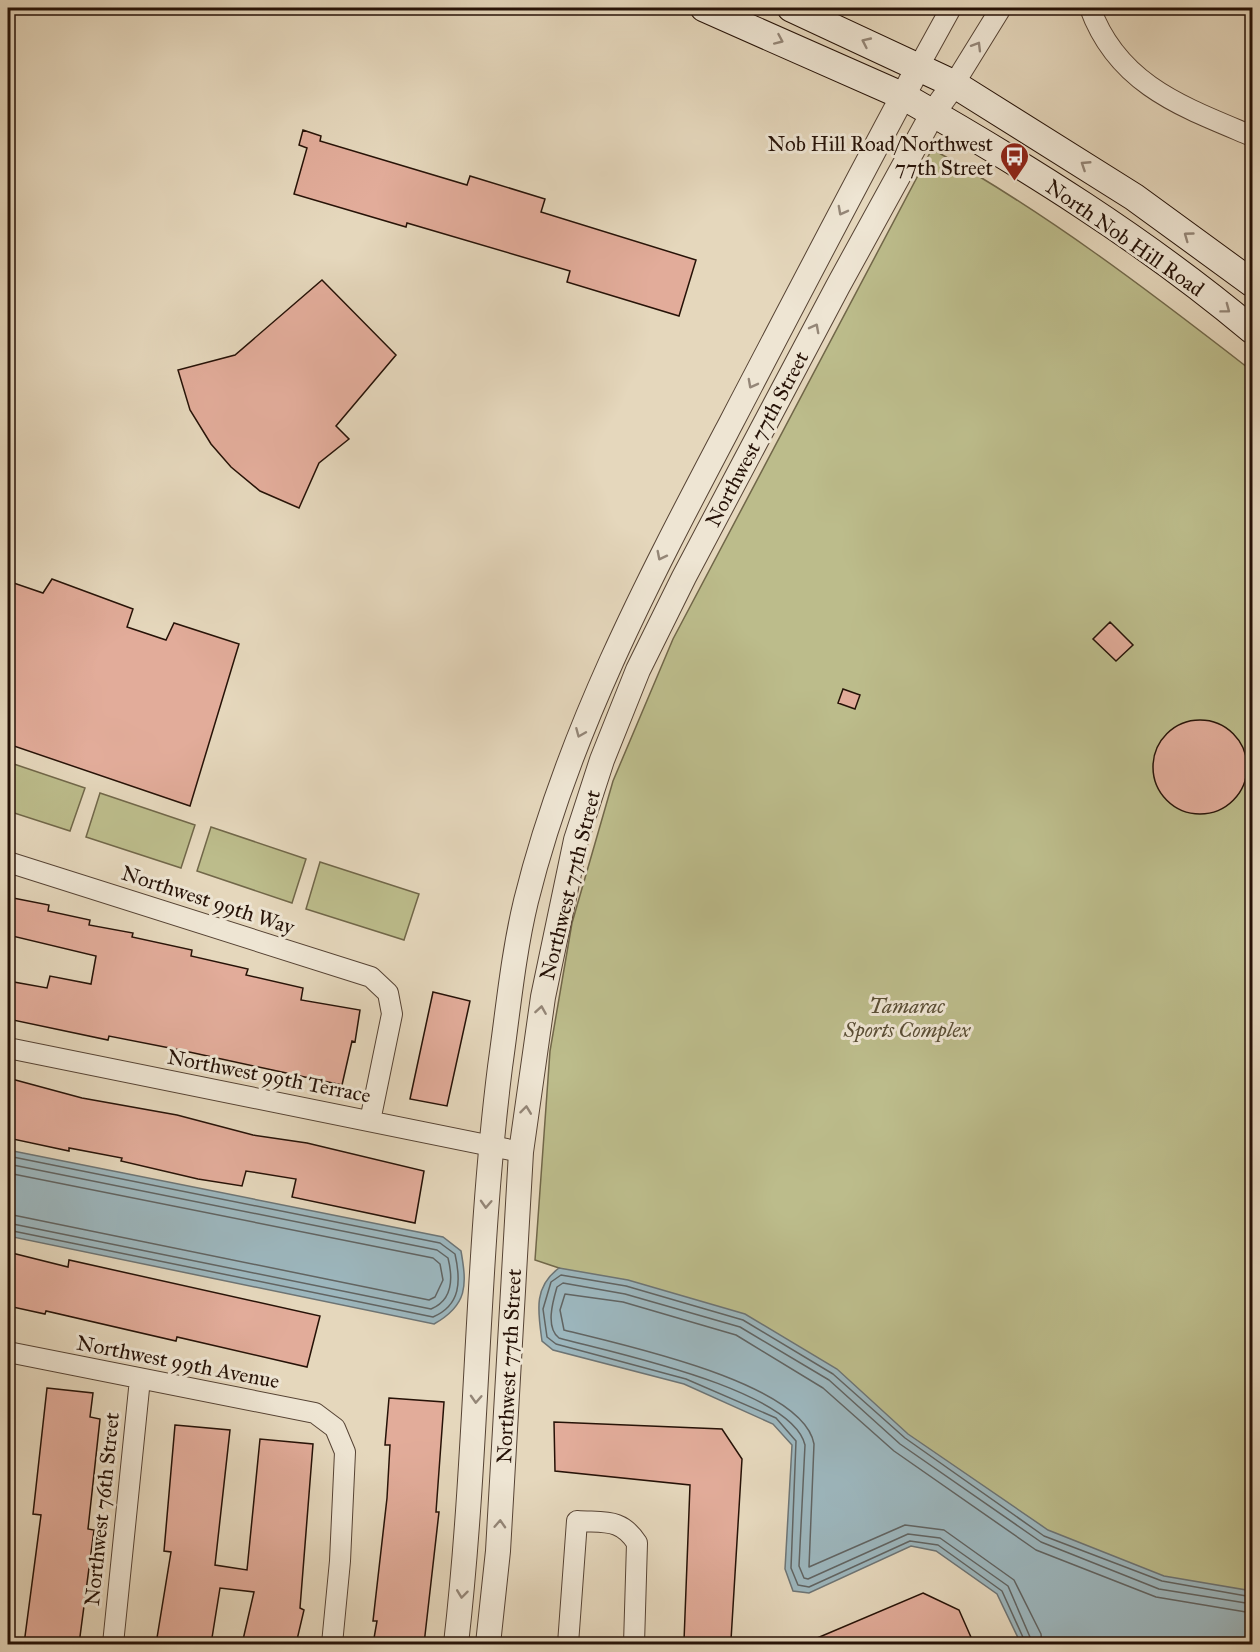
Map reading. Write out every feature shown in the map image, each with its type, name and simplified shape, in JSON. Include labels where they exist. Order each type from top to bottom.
[{"type":"main road","name":"North Nob Hill Road","points":[[704,8],[903,96],[933,113],[1065,194],[1139,244],[1252,330]]},
{"type":"main road","name":"North Nob Hill Road","points":[[791,8],[954,84],[1134,197],[1252,283]]},
{"type":"street","name":"Northwest 77th Street","points":[[456,1644],[467,1549],[490,1146],[509,990],[526,903],[546,831],[574,750],[612,658],[657,563],[951,8]]},
{"type":"street","name":"Northwest 77th Street","points":[[489,1644],[498,1551],[521,1152],[543,997],[574,850],[602,760],[630,690],[700,546],[933,113],[954,84],[1001,8]]},
{"type":"street","points":[[1090,8],[1114,53],[1138,79],[1169,101],[1252,136]]},
{"type":"street","name":"Northwest 99th Way","points":[[8,862],[371,978],[388,993],[392,1014],[370,1121]]},
{"type":"street","name":"Northwest 99th Terrace","points":[[8,1048],[521,1152]]},
{"type":"street","name":"Northwest 99th Avenue","points":[[8,1352],[315,1413],[335,1428],[345,1452],[340,1561],[332,1644]]},
{"type":"street","name":"Northwest 76th Street","points":[[113,1644],[140,1379]]},
{"type":"street","points":[[568,1644],[577,1521],[618,1523],[630,1532],[637,1543],[634,1644]]},
{"type":"green space","name":"Tamarac Sports Complex","points":[[932,149],[1057,226],[1136,282],[1252,371],[1252,1602],[1131,1577],[559,1268],[535,1260],[550,1051],[572,923],[613,781],[673,639]]},
{"type":"green space","points":[[8,762],[85,788],[70,831],[8,811]]},
{"type":"green space","points":[[100,793],[195,825],[181,868],[86,837]]},
{"type":"green space","points":[[211,827],[306,859],[292,903],[197,871]]},
{"type":"green space","points":[[320,862],[419,894],[404,940],[306,909]]},
{"type":"water","points":[[8,1150],[443,1237],[461,1251],[464,1274],[462,1293],[453,1309],[434,1324],[8,1236]]},
{"type":"water","points":[[559,1268],[628,1280],[745,1314],[837,1369],[908,1434],[1048,1530],[1164,1576],[1252,1591],[1252,1644],[1021,1644],[997,1594],[936,1551],[911,1546],[809,1593],[793,1591],[785,1569],[792,1445],[773,1424],[684,1384],[553,1350],[542,1341],[539,1301],[545,1283]]},
{"type":"water","points":[[8,1474],[13,1477],[12,1554],[8,1597]]},
{"type":"building","points":[[303,130],[321,136],[320,141],[467,185],[470,176],[545,199],[541,212],[696,260],[679,316],[567,282],[570,271],[407,223],[406,227],[294,194],[307,148],[299,145]]},
{"type":"building","points":[[322,280],[396,355],[336,426],[349,439],[319,463],[299,508],[260,491],[231,467],[211,444],[190,410],[178,370],[235,355]]},
{"type":"building","points":[[52,579],[133,609],[127,627],[166,640],[174,623],[239,644],[190,806],[8,744],[8,581],[43,593]]},
{"type":"building","points":[[1110,622],[1133,645],[1116,661],[1093,639]]},
{"type":"building","points":[[843,689],[860,695],[855,709],[838,703]]},
{"type":"building","points":[[1200,720],[1218,724],[1233,734],[1243,749],[1247,767],[1243,785],[1233,800],[1218,810],[1200,814],[1182,810],[1167,800],[1157,785],[1153,767],[1157,749],[1167,734],[1182,724]]},
{"type":"building","points":[[8,897],[49,905],[48,911],[90,920],[89,925],[133,933],[132,937],[192,950],[191,956],[248,969],[246,975],[303,988],[301,1000],[360,1010],[355,1042],[352,1041],[342,1085],[180,1050],[109,1036],[108,1040],[8,1019],[8,981],[47,988],[50,976],[91,984],[96,956],[8,935]]},
{"type":"building","points":[[433,992],[470,1001],[447,1106],[410,1099]]},
{"type":"building","points":[[8,1078],[82,1098],[177,1115],[253,1135],[307,1143],[424,1171],[415,1223],[292,1197],[296,1179],[246,1171],[242,1186],[198,1179],[121,1161],[122,1158],[69,1148],[69,1151],[8,1138]]},
{"type":"building","points":[[8,1252],[68,1267],[69,1260],[320,1316],[307,1367],[177,1337],[176,1341],[46,1311],[45,1314],[8,1306]]},
{"type":"building","points":[[47,1388],[93,1393],[90,1417],[100,1419],[88,1529],[94,1530],[79,1644],[24,1644],[41,1515],[33,1514]]},
{"type":"building","points":[[389,1398],[444,1402],[436,1512],[439,1512],[424,1644],[373,1644],[377,1621],[373,1621],[387,1498],[390,1445],[385,1445]]},
{"type":"building","points":[[554,1422],[722,1429],[742,1459],[731,1640],[684,1641],[690,1485],[555,1471]]},
{"type":"building","points":[[175,1425],[230,1430],[215,1565],[247,1570],[260,1439],[313,1444],[300,1608],[304,1610],[296,1644],[242,1644],[254,1592],[220,1588],[211,1644],[156,1644],[171,1552],[164,1551]]},
{"type":"building","points":[[923,1593],[959,1610],[974,1644],[803,1644]]},
{"type":"place","name":"Nob Hill Road/Northwest 77th Street","points":[[1014,182]]}]
